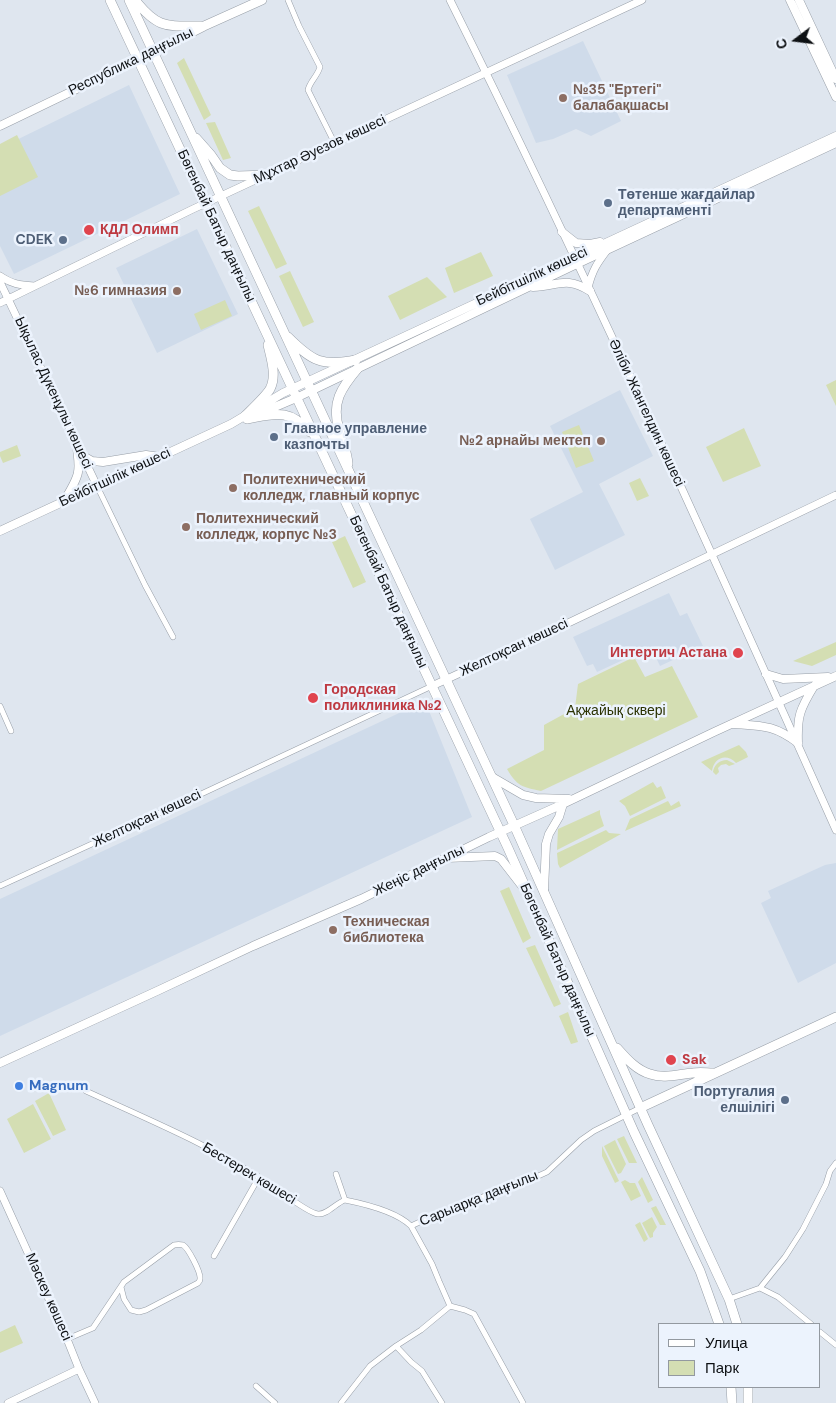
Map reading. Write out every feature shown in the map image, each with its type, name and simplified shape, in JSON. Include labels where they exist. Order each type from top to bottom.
[{"type":"main road","name":"Бөгенбай Батыр даңғылы","points":[[110,0],[500,832],[626,1115],[700,1271],[720,1323]]},
{"type":"main road","name":"Бөгенбай Батыр даңғылы","points":[[129,0],[492,777],[640,1108],[729,1299],[737,1323]]},
{"type":"main road","points":[[135,0],[146,14],[164,25],[204,26]]},
{"type":"main road","name":"Республика даңғылы","points":[[0,126],[137,60],[154,54],[170,43],[262,0]]},
{"type":"main road","points":[[790,0],[836,97]]},
{"type":"main road","points":[[799,0],[836,79]]},
{"type":"main road","points":[[190,132],[220,168],[227,173],[238,176],[269,175]]},
{"type":"main road","name":"Бейбітшілік көшесі","points":[[357,364],[528,287],[619,237],[836,136]]},
{"type":"main road","name":"Бейбітшілік көшесі","points":[[0,531],[575,261],[608,249],[836,143]]},
{"type":"main road","points":[[562,232],[576,243],[599,243],[619,237]]},
{"type":"main road","points":[[528,287],[571,282],[589,290]]},
{"type":"main road","points":[[283,332],[303,352],[318,361],[357,364]]},
{"type":"main road","points":[[246,417],[270,389],[273,379],[267,335]]},
{"type":"main road","points":[[349,472],[347,451],[335,415],[336,402],[357,364]]},
{"type":"main road","points":[[246,417],[281,414],[292,416],[304,425],[315,439]]},
{"type":"main road","points":[[64,502],[79,472],[76,442]]},
{"type":"main road","points":[[83,456],[92,461],[104,462],[146,455],[160,457]]},
{"type":"main road","points":[[766,674],[783,679],[835,676]]},
{"type":"main road","name":"Жеңіс даңғылы","points":[[0,1063],[253,946],[361,899],[514,825],[563,804],[835,676]]},
{"type":"main road","points":[[732,724],[762,726],[778,730],[798,743],[800,712],[815,685]]},
{"type":"main road","points":[[492,777],[523,795],[536,798],[571,799]]},
{"type":"main road","points":[[544,892],[546,844],[563,804]]},
{"type":"main road","points":[[445,858],[495,856],[501,859],[527,891]]},
{"type":"main road","name":"Сарыарқа даңғылы","points":[[640,1108],[836,1017]]},
{"type":"main road","points":[[611,1041],[628,1060],[648,1074],[680,1076],[692,1073],[716,1073]]},
{"type":"main road","points":[[731,1388],[732,1403]]},
{"type":"main road","points":[[748,1388],[748,1403]]},
{"type":"street","points":[[288,0],[320,68],[318,74],[309,84],[308,90],[335,144]]},
{"type":"street","name":"Әліби Жангелдин көшесі","points":[[450,0],[487,73],[712,554],[836,830]]},
{"type":"street","name":"Мұхтар Әуезов көшесі","points":[[0,303],[220,197],[642,0]]},
{"type":"street","points":[[589,290],[591,274],[595,265],[608,249]]},
{"type":"street","points":[[0,276],[11,283],[37,286]]},
{"type":"street","name":"Ықылас Дүкенұлы көшесі","points":[[0,282],[145,585],[173,637]]},
{"type":"street","name":"Желтоқсан көшесі","points":[[0,886],[564,625],[836,494]]},
{"type":"street","points":[[0,706],[11,731]]},
{"type":"street","name":"Бестерек көшесі","points":[[86,1091],[132,1111],[209,1149],[259,1177],[307,1210],[323,1214],[339,1202],[345,1200]]},
{"type":"street","name":"Сарыарқа даңғылы","points":[[411,1226],[547,1172],[581,1140],[594,1131],[640,1108]]},
{"type":"street","points":[[729,1299],[760,1288],[785,1257],[804,1229],[826,1184],[830,1171],[836,1163]]},
{"type":"street","points":[[336,1174],[345,1200],[379,1209],[400,1218],[411,1226],[432,1264],[450,1306]]},
{"type":"street","points":[[214,1256],[259,1177]]},
{"type":"street","name":"Мәскеу көшесі","points":[[0,1191],[95,1403]]},
{"type":"street","points":[[67,1339],[92,1328],[124,1282],[174,1245],[179,1244],[188,1250],[200,1279],[198,1283],[139,1312],[131,1310],[124,1299],[121,1288]]},
{"type":"street","points":[[760,1288],[778,1297],[809,1323]]},
{"type":"street","points":[[341,1403],[370,1366],[450,1306]]},
{"type":"street","points":[[450,1306],[474,1314],[524,1403]]},
{"type":"street","points":[[821,1333],[836,1346]]},
{"type":"street","points":[[396,1346],[422,1371],[442,1403]]},
{"type":"street","points":[[8,1403],[79,1370]]},
{"type":"street","points":[[256,1386],[275,1403]]},
{"type":"shaded area","name":"№35 \"Ертегі\" балабақшасы","points":[[583,41],[621,121],[591,136],[576,129],[553,139],[536,143],[507,75]]},
{"type":"shaded area","points":[[129,85],[180,194],[14,274],[0,246],[0,148]]},
{"type":"shaded area","name":"№6 гимназия","points":[[197,229],[238,314],[157,353],[116,268]]},
{"type":"shaded area","points":[[620,390],[653,456],[599,484],[625,535],[555,570],[530,519],[583,492],[550,426]]},
{"type":"shaded area","points":[[669,593],[680,616],[687,613],[703,646],[660,666],[651,647],[597,672],[593,664],[587,666],[573,637]]},
{"type":"shaded area","points":[[425,701],[472,817],[0,1036],[0,899]]},
{"type":"shaded area","points":[[836,863],[836,963],[798,983],[761,903],[771,898],[768,891],[825,865]]},
{"type":"green space","points":[[184,58],[211,115],[204,120],[177,63]]},
{"type":"green space","points":[[215,122],[231,158],[223,160],[206,123]]},
{"type":"green space","points":[[17,135],[38,177],[0,196],[0,144]]},
{"type":"green space","points":[[259,206],[287,264],[276,269],[248,211]]},
{"type":"green space","points":[[481,252],[493,276],[454,293],[445,268]]},
{"type":"green space","points":[[290,271],[314,322],[303,327],[279,276]]},
{"type":"green space","points":[[427,277],[447,297],[400,320],[388,296]]},
{"type":"green space","points":[[225,300],[232,316],[201,330],[194,314]]},
{"type":"green space","points":[[836,380],[836,406],[826,385]]},
{"type":"green space","points":[[579,425],[594,461],[576,468],[562,432]]},
{"type":"green space","points":[[744,428],[761,466],[723,482],[706,447]]},
{"type":"green space","points":[[17,445],[21,456],[3,463],[0,452]]},
{"type":"green space","points":[[640,478],[649,496],[637,501],[629,483]]},
{"type":"green space","points":[[345,536],[366,582],[353,588],[332,542]]},
{"type":"green space","points":[[836,642],[836,655],[812,666],[793,661]]},
{"type":"green space","name":"Ақжайық сквері","points":[[634,657],[645,677],[672,666],[698,717],[541,791],[525,787],[517,782],[507,769],[544,750],[544,725],[575,708],[578,684]]},
{"type":"green space","points":[[739,745],[748,757],[736,763],[729,758],[721,758],[715,762],[712,771],[701,762]]},
{"type":"green space","points":[[727,760],[735,764],[729,766],[726,764],[721,765],[716,775],[713,772],[714,767],[719,762]]},
{"type":"green space","points":[[653,782],[657,788],[661,786],[666,798],[630,816],[625,806],[619,801]]},
{"type":"green space","points":[[668,801],[671,806],[679,801],[681,806],[625,831],[630,819]]},
{"type":"green space","points":[[600,810],[604,826],[557,850],[558,829]]},
{"type":"green space","points":[[606,830],[609,833],[621,834],[560,868],[557,853]]},
{"type":"green space","points":[[509,887],[531,938],[523,943],[500,891]]},
{"type":"green space","points":[[535,945],[561,1004],[554,1007],[526,948]]},
{"type":"green space","points":[[568,1012],[578,1042],[571,1044],[559,1016]]},
{"type":"green space","points":[[49,1093],[66,1130],[53,1136],[35,1101]]},
{"type":"green space","points":[[33,1104],[51,1139],[24,1153],[7,1119]]},
{"type":"green space","points":[[624,1136],[637,1163],[629,1163],[617,1139]]},
{"type":"green space","points":[[615,1140],[626,1164],[621,1173],[618,1174],[604,1146]]},
{"type":"green space","points":[[602,1146],[619,1181],[615,1183],[602,1156]]},
{"type":"green space","points":[[642,1177],[653,1200],[648,1203],[638,1182]]},
{"type":"green space","points":[[625,1180],[635,1183],[641,1196],[631,1201],[621,1182]]},
{"type":"green space","points":[[656,1206],[666,1225],[660,1225],[651,1208]]},
{"type":"green space","points":[[652,1217],[657,1227],[653,1237],[650,1238],[642,1223]]},
{"type":"green space","points":[[640,1222],[648,1239],[644,1242],[635,1225]]},
{"type":"green space","points":[[15,1325],[23,1343],[0,1353],[0,1332]]},
{"type":"place","name":"№35 \"Ертегі\" балабақшасы","points":[[563,98]]},
{"type":"place","name":"Төтенше жағдайлар департаменті","points":[[608,203]]},
{"type":"place","name":"КДЛ Олимп","points":[[89,230]]},
{"type":"place","name":"CDEK","points":[[63,240]]},
{"type":"place","name":"№6 гимназия","points":[[177,291]]},
{"type":"place","name":"Главное управление казпочты","points":[[274,437]]},
{"type":"place","name":"№2 арнайы мектеп","points":[[601,441]]},
{"type":"place","name":"Политехнический колледж, главный корпус","points":[[233,488]]},
{"type":"place","name":"Политехнический колледж, корпус №3","points":[[186,527]]},
{"type":"place","name":"Интертич Астана","points":[[738,653]]},
{"type":"place","name":"Городская поликлиника №2","points":[[313,698]]},
{"type":"place","name":"Техническая библиотека","points":[[333,930]]},
{"type":"place","name":"Sak","points":[[671,1060]]},
{"type":"place","name":"Magnum","points":[[19,1086]]},
{"type":"place","name":"Португалия елшілігі","points":[[785,1100]]}]
